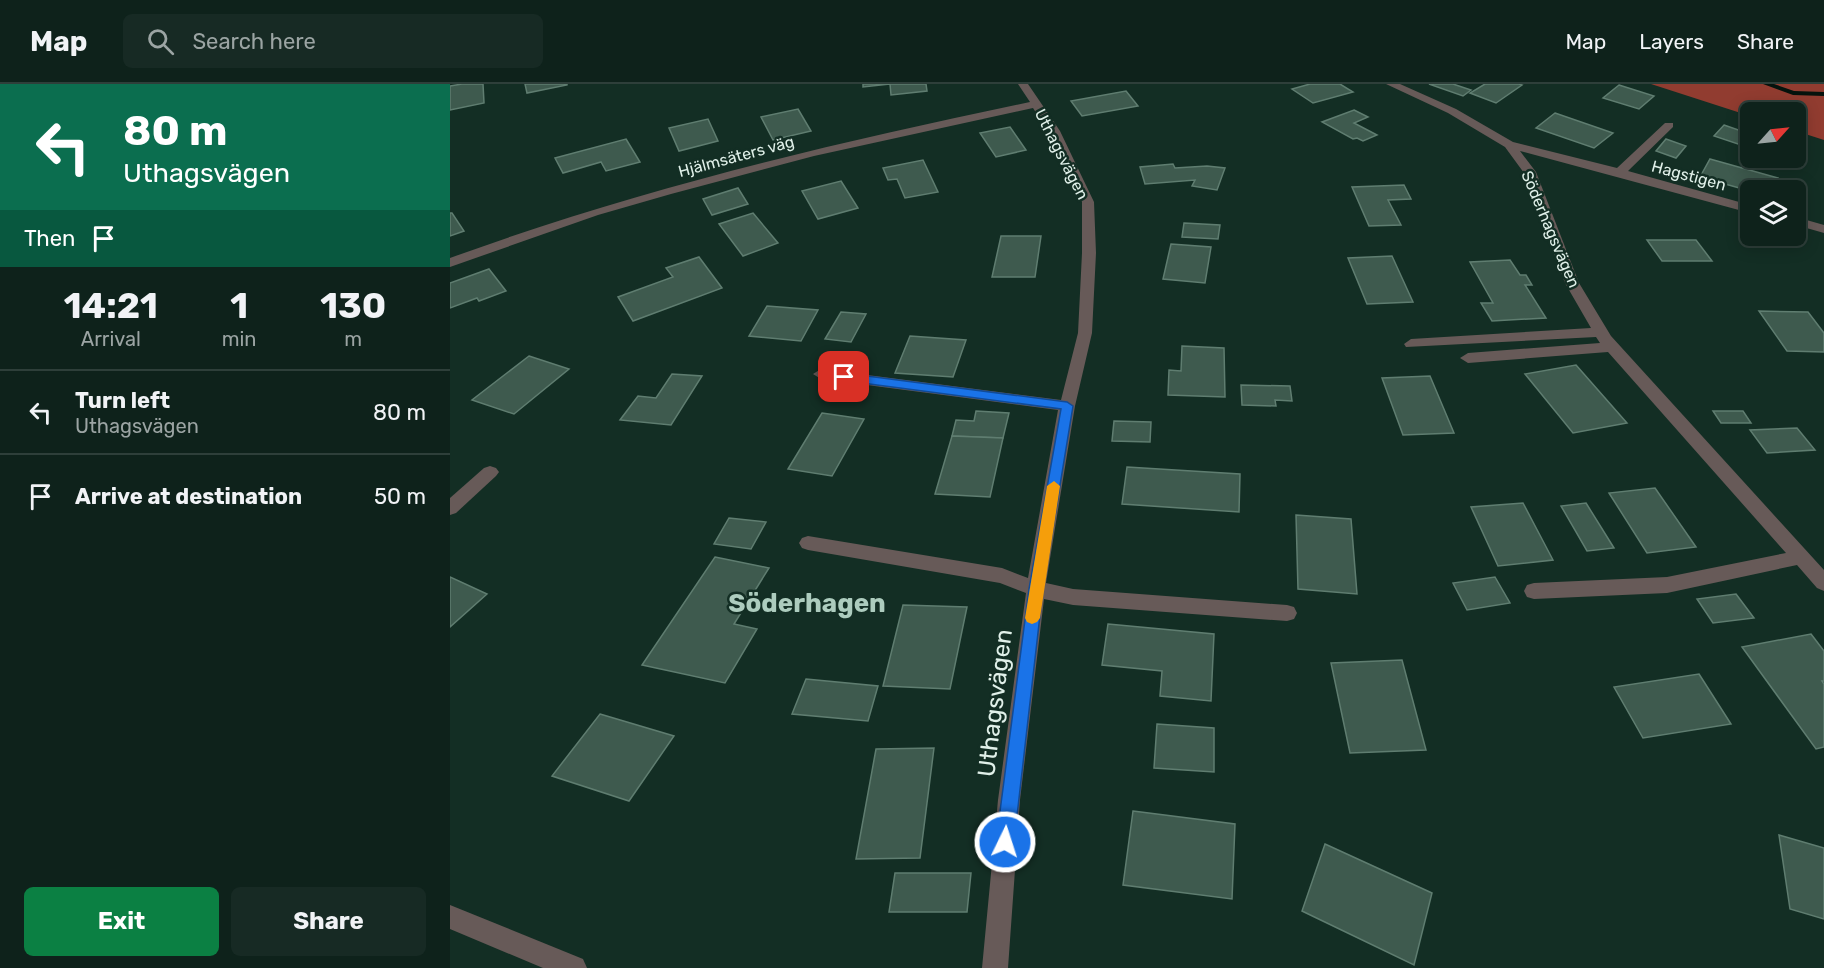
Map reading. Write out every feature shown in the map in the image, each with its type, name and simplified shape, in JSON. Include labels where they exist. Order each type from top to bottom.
[{"type":"street","name":"Uthagsvägen","points":[[995,968],[1009,800],[1036,589],[1067,406],[1085,333],[1088,202],[1054,131],[1023,84]]},
{"type":"street","name":"Söderhagsvägen","points":[[1394,85],[1452,111],[1509,145],[1530,172],[1572,283],[1601,332],[1824,583]]},
{"type":"street","name":"Hjälmsäters väg","points":[[450,263],[644,198],[852,142],[1036,104]]},
{"type":"street","name":"Hagstigen","points":[[1619,173],[1670,125]]},
{"type":"street","name":"Hagstigen","points":[[1509,145],[1740,206]]},
{"type":"street","points":[[1806,224],[1824,229]]},
{"type":"street","points":[[1411,344],[1601,332]]},
{"type":"street","points":[[1468,358],[1613,347]]},
{"type":"street","points":[[821,374],[1067,406]]},
{"type":"street","points":[[450,508],[490,472]]},
{"type":"street","points":[[808,543],[1002,576],[1036,589],[1072,597],[1287,613]]},
{"type":"street","points":[[1534,591],[1667,585],[1801,557]]},
{"type":"street","points":[[450,917],[574,968]]},
{"type":"shaded area","points":[[1651,84],[1824,84],[1824,140],[1806,134],[1806,102],[1740,102],[1740,113]]},
{"type":"building","points":[[483,84],[484,103],[450,110],[450,86]]},
{"type":"building","points":[[525,84],[567,84],[567,85],[527,93]]},
{"type":"building","points":[[863,84],[890,84],[863,87]]},
{"type":"building","points":[[890,84],[926,84],[927,91],[891,95]]},
{"type":"building","points":[[1310,84],[1340,84],[1353,92],[1313,103],[1292,89]]},
{"type":"building","points":[[1429,84],[1453,84],[1471,90],[1463,96]]},
{"type":"building","points":[[1485,84],[1522,85],[1496,103],[1470,93]]},
{"type":"building","points":[[1619,85],[1654,96],[1639,109],[1603,98]]},
{"type":"building","points":[[1126,91],[1138,106],[1082,116],[1071,101]]},
{"type":"building","points":[[798,109],[811,131],[773,140],[761,117]]},
{"type":"building","points":[[1354,110],[1368,117],[1354,123],[1377,135],[1363,141],[1353,139],[1322,122]]},
{"type":"building","points":[[1555,113],[1613,133],[1594,148],[1536,128]]},
{"type":"building","points":[[708,119],[718,141],[679,151],[669,128]]},
{"type":"building","points":[[1724,125],[1740,131],[1740,145],[1714,136]]},
{"type":"building","points":[[1010,127],[1026,150],[996,157],[980,133]]},
{"type":"building","points":[[626,139],[640,162],[606,171],[601,162],[563,173],[555,158]]},
{"type":"building","points":[[1666,139],[1686,146],[1676,158],[1656,151]]},
{"type":"building","points":[[1710,159],[1778,178],[1777,180],[1740,180],[1740,188],[1700,177]]},
{"type":"building","points":[[923,160],[938,192],[905,198],[897,179],[888,180],[883,168]]},
{"type":"building","points":[[1173,164],[1175,168],[1207,166],[1225,168],[1217,190],[1192,186],[1195,180],[1145,184],[1140,167]]},
{"type":"building","points":[[841,181],[858,208],[818,219],[802,191]]},
{"type":"building","points":[[1404,185],[1411,199],[1388,200],[1401,225],[1369,226],[1352,187]]},
{"type":"building","points":[[738,188],[748,204],[712,215],[703,199]]},
{"type":"building","points":[[450,213],[464,231],[450,236]]},
{"type":"building","points":[[753,213],[778,243],[743,256],[719,224]]},
{"type":"building","points":[[1184,223],[1220,225],[1218,239],[1182,237]]},
{"type":"building","points":[[1001,236],[1041,236],[1035,277],[992,277]]},
{"type":"building","points":[[1647,240],[1696,240],[1712,261],[1662,261]]},
{"type":"building","points":[[1171,244],[1211,247],[1205,283],[1163,279]]},
{"type":"building","points":[[1392,256],[1413,302],[1367,304],[1348,258]]},
{"type":"building","points":[[699,257],[722,288],[633,321],[618,297],[673,277],[666,268]]},
{"type":"building","points":[[1510,260],[1520,275],[1526,275],[1532,285],[1525,285],[1546,318],[1492,321],[1481,303],[1493,303],[1470,262]]},
{"type":"building","points":[[489,269],[506,291],[450,308],[450,283]]},
{"type":"building","points":[[767,306],[818,310],[801,341],[749,336]]},
{"type":"building","points":[[1759,311],[1808,312],[1824,333],[1824,352],[1787,351]]},
{"type":"building","points":[[841,312],[866,314],[851,342],[825,339]]},
{"type":"building","points":[[910,336],[966,340],[953,377],[895,373]]},
{"type":"building","points":[[1182,346],[1224,348],[1225,397],[1168,395],[1169,370],[1181,371]]},
{"type":"building","points":[[529,356],[569,369],[514,414],[472,400]]},
{"type":"building","points":[[1576,365],[1627,423],[1573,433],[1525,374]]},
{"type":"building","points":[[672,374],[702,376],[671,425],[620,420],[638,396],[656,398]]},
{"type":"building","points":[[1430,376],[1454,433],[1403,435],[1382,378]]},
{"type":"building","points":[[1241,385],[1290,386],[1292,401],[1275,400],[1276,406],[1242,405]]},
{"type":"building","points":[[976,411],[1009,413],[1003,438],[952,436],[956,420],[974,421]]},
{"type":"building","points":[[1713,411],[1743,411],[1751,423],[1721,423]]},
{"type":"building","points":[[822,413],[864,419],[832,476],[788,469]]},
{"type":"building","points":[[1114,421],[1151,422],[1150,442],[1112,441]]},
{"type":"building","points":[[1797,428],[1815,450],[1767,453],[1750,430]]},
{"type":"building","points":[[952,436],[1003,438],[990,497],[935,494]]},
{"type":"building","points":[[1127,467],[1240,474],[1239,512],[1122,504]]},
{"type":"building","points":[[1655,488],[1696,547],[1647,553],[1609,493]]},
{"type":"building","points":[[1523,503],[1553,560],[1498,566],[1471,507]]},
{"type":"building","points":[[1586,503],[1614,548],[1587,551],[1561,506]]},
{"type":"building","points":[[1296,515],[1351,519],[1357,594],[1298,589]]},
{"type":"building","points":[[729,518],[766,522],[751,549],[714,544]]},
{"type":"building","points":[[715,557],[769,568],[734,624],[757,629],[725,683],[642,665]]},
{"type":"building","points":[[450,577],[487,594],[450,627]]},
{"type":"building","points":[[1495,577],[1510,603],[1467,610],[1453,583]]},
{"type":"building","points":[[1736,594],[1754,618],[1713,623],[1697,599]]},
{"type":"building","points":[[903,605],[967,607],[950,689],[883,686]]},
{"type":"building","points":[[1108,624],[1214,634],[1211,701],[1160,696],[1162,671],[1102,665]]},
{"type":"building","points":[[1811,634],[1824,651],[1824,681],[1822,681],[1824,684],[1824,747],[1816,749],[1742,647]]},
{"type":"building","points":[[1402,660],[1426,750],[1350,753],[1331,663]]},
{"type":"building","points":[[1699,674],[1731,724],[1643,738],[1614,687]]},
{"type":"building","points":[[806,679],[878,686],[868,721],[792,714]]},
{"type":"building","points":[[600,714],[674,736],[629,801],[552,776]]},
{"type":"building","points":[[1157,724],[1214,728],[1214,772],[1154,768]]},
{"type":"building","points":[[934,748],[920,858],[856,859],[876,749]]},
{"type":"building","points":[[1133,811],[1235,824],[1232,899],[1123,885]]},
{"type":"building","points":[[1779,835],[1824,848],[1824,919],[1790,909]]},
{"type":"building","points":[[1325,844],[1432,893],[1414,965],[1302,911]]},
{"type":"building","points":[[895,873],[971,873],[967,912],[889,912]]},
{"type":"waterway","points":[[1767,84],[1793,93],[1824,94]]},
{"type":"slow traffic","points":[[1032,618],[1054,486]]},
{"type":"district","name":"Söderhagen","points":[[807,603]]},
{"type":"route","points":[[844,377],[1067,406],[1036,589],[1005,842]]}]
